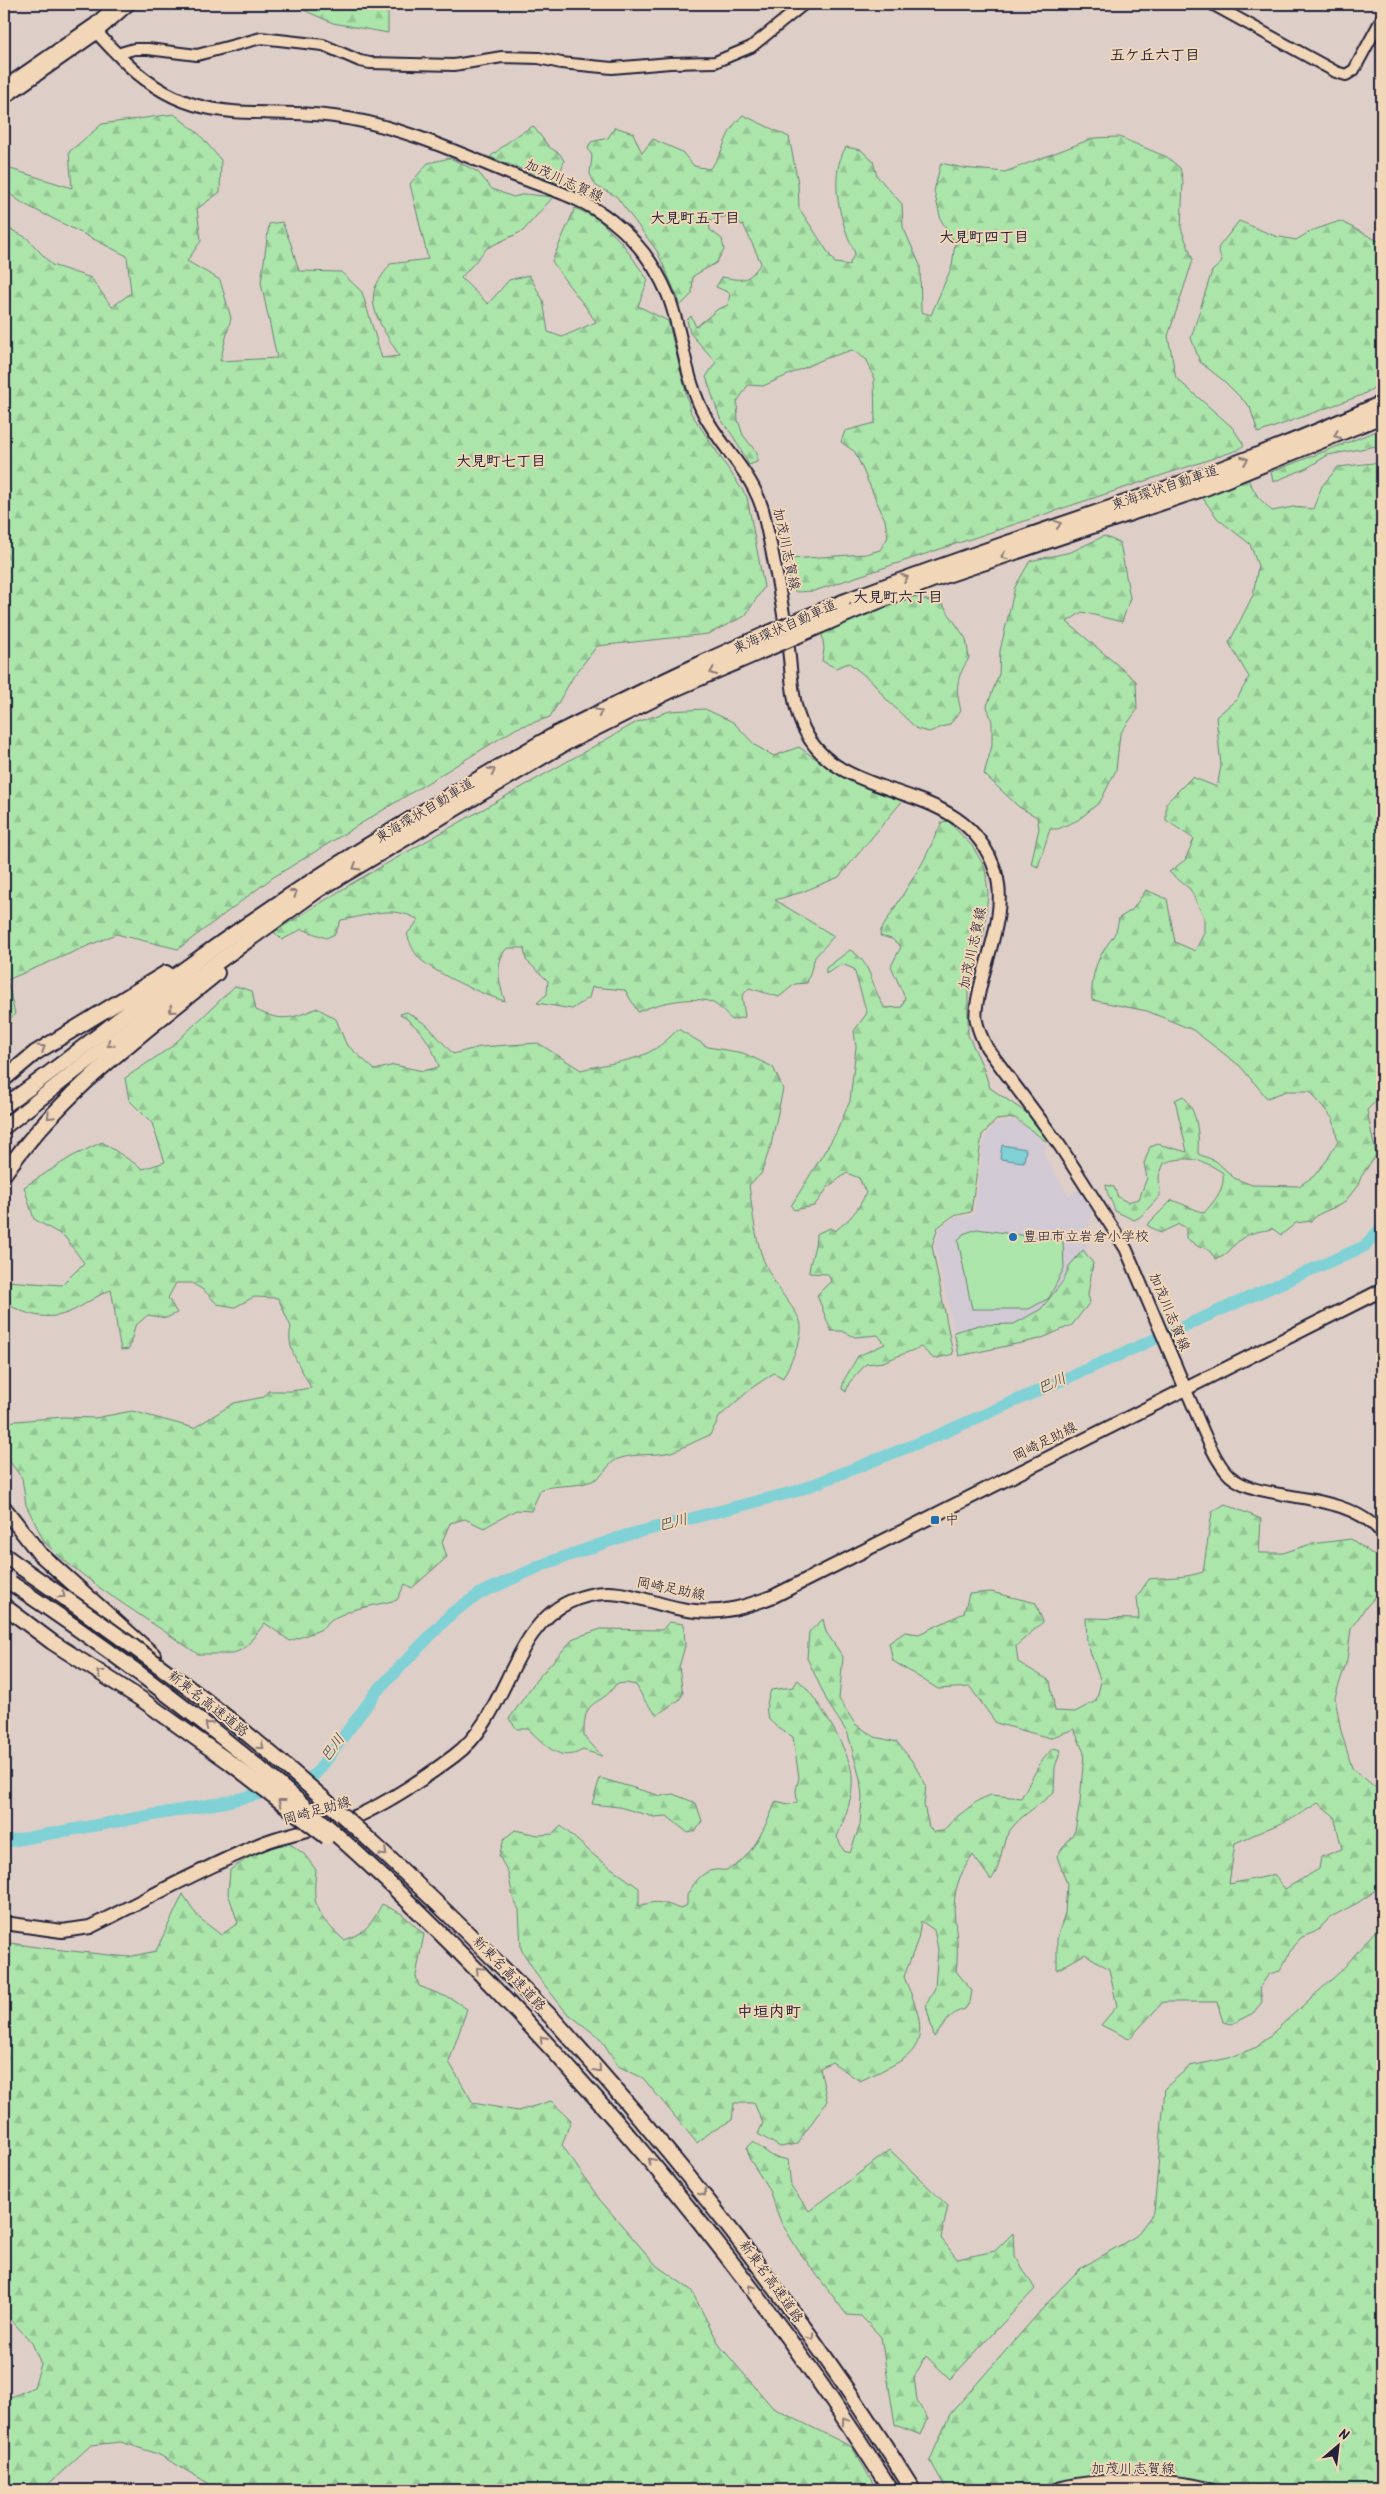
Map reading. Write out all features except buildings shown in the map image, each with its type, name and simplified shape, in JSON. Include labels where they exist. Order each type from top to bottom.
[{"type":"highway","name":"東海環状自動車道","points":[[254,920],[369,844],[638,694],[1018,538],[1238,463],[1382,403]]},
{"type":"highway","name":"東海環状自動車道","points":[[849,607],[1208,487],[1382,416]]},
{"type":"highway","name":"東海環状自動車道","points":[[318,890],[560,739]]},
{"type":"highway","points":[[4,1127],[169,997],[318,890]]},
{"type":"highway","points":[[4,1174],[38,1129],[102,1067],[318,890]]},
{"type":"highway","points":[[4,1078],[35,1053],[165,974],[221,936],[254,920]]},
{"type":"highway","points":[[4,1106],[182,971],[254,920]]},
{"type":"highway","points":[[4,1508],[40,1553],[206,1702]]},
{"type":"highway","name":"新東名高速道路","points":[[4,1555],[206,1702],[366,1836],[478,1942],[554,2020],[687,2174],[758,2263],[890,2452],[913,2490]]},
{"type":"highway","name":"新東名高速道路","points":[[7,1581],[109,1650],[194,1714],[298,1799],[390,1884],[513,2005],[648,2157],[725,2253],[808,2365],[891,2490]]},
{"type":"highway","points":[[4,1606],[44,1636],[140,1699],[228,1761],[390,1884]]},
{"type":"main road","name":"加茂川志賀線","points":[[95,30],[137,75],[154,88],[194,106],[236,112],[308,114],[348,118],[387,128],[464,155],[595,209],[611,220],[641,249],[668,295],[692,385],[702,411],[747,475],[762,509],[783,608],[794,695],[802,727],[820,754],[835,765],[855,776],[943,809],[963,823],[984,847],[996,874],[998,891],[997,918],[976,1009],[979,1031],[987,1048],[1060,1146],[1126,1249],[1185,1388]]},
{"type":"main road","points":[[4,87],[95,30]]},
{"type":"main road","points":[[4,98],[95,30]]},
{"type":"main road","name":"岡崎足助線","points":[[4,1923],[62,1931],[90,1928],[263,1843],[364,1813],[413,1784],[470,1744],[484,1726],[527,1643],[546,1617],[567,1603],[596,1594],[617,1592],[694,1611],[721,1612],[756,1603],[774,1596],[1382,1290]]},
{"type":"main road","name":"加茂川志賀線","points":[[1055,2490],[1104,2482],[1194,2484],[1211,2490]]},
{"type":"street","points":[[95,30],[116,4]]},
{"type":"street","points":[[95,30],[130,4]]},
{"type":"street","points":[[117,54],[141,49],[197,55],[261,38],[323,45],[360,61],[370,63],[454,65],[502,57],[539,58],[561,63],[612,68],[670,63],[715,62],[751,47],[804,4]]},
{"type":"street","points":[[1212,4],[1336,72],[1346,75],[1354,70],[1382,18]]},
{"type":"street","points":[[1185,1388],[1216,1456],[1224,1470],[1236,1481],[1254,1488],[1349,1510],[1368,1520],[1382,1534]]},
{"type":"shaded area","name":"豊田市立岩倉小学校","points":[[1015,1120],[1032,1131],[1048,1147],[1042,1152],[1069,1196],[1079,1189],[1092,1206],[1082,1286],[1062,1319],[958,1348],[935,1246],[940,1228],[954,1218],[974,1215],[985,1136],[996,1123]]},
{"type":"green space","points":[[290,4],[388,4],[388,33],[333,23]]},
{"type":"green space","points":[[174,114],[199,134],[221,160],[220,192],[197,209],[201,241],[187,261],[220,280],[231,318],[220,361],[277,358],[261,283],[269,224],[282,222],[299,271],[341,272],[362,292],[382,358],[399,356],[376,315],[373,297],[376,285],[390,264],[428,259],[410,184],[428,163],[450,158],[478,172],[492,189],[513,197],[525,194],[553,197],[523,231],[487,248],[461,278],[488,304],[509,280],[529,275],[543,300],[548,332],[562,337],[596,322],[552,261],[575,208],[598,219],[622,243],[648,280],[638,306],[668,321],[691,413],[747,497],[764,587],[745,616],[708,634],[597,646],[573,677],[550,717],[517,728],[272,878],[178,949],[116,934],[7,980],[15,1014],[4,1024],[4,226],[27,238],[52,265],[91,278],[112,307],[131,293],[127,256],[24,204],[4,190],[4,167],[72,188],[69,152],[102,124]]},
{"type":"green space","points":[[743,115],[789,137],[798,183],[799,208],[835,263],[849,265],[855,253],[845,229],[838,201],[837,173],[840,159],[846,147],[861,150],[873,161],[877,176],[902,204],[903,227],[920,265],[921,312],[931,315],[952,266],[955,243],[941,220],[934,191],[941,163],[963,168],[1005,172],[1094,138],[1119,137],[1167,157],[1180,168],[1183,181],[1181,228],[1193,260],[1168,336],[1176,378],[1232,427],[1244,445],[1238,450],[814,591],[796,592],[789,584],[790,559],[866,554],[880,550],[888,537],[885,520],[855,452],[841,442],[845,431],[875,423],[874,379],[867,360],[852,350],[824,359],[763,386],[748,385],[737,402],[738,420],[743,435],[757,453],[757,462],[749,465],[733,436],[720,418],[706,377],[716,362],[690,333],[687,320],[691,316],[696,327],[718,309],[728,305],[730,293],[716,287],[722,277],[745,279],[753,274],[761,263],[744,226],[729,216],[709,220],[710,230],[722,239],[724,250],[716,263],[693,276],[692,294],[681,305],[657,251],[616,196],[596,186],[590,174],[592,156],[588,148],[591,142],[608,138],[615,127],[633,133],[642,153],[653,139],[682,152],[694,166],[709,169],[719,156],[731,129]]},
{"type":"green space","points":[[533,126],[549,147],[560,154],[564,161],[557,183],[490,157],[513,138]]},
{"type":"green space","points":[[1239,221],[1275,236],[1296,240],[1311,231],[1340,221],[1382,243],[1382,383],[1362,395],[1258,433],[1250,407],[1224,381],[1200,362],[1191,338],[1212,271],[1222,262],[1218,248]]},
{"type":"green space","points":[[1382,429],[1382,445],[1328,455],[1307,468],[1273,482],[1271,472]]},
{"type":"green space","points":[[1382,462],[1382,1095],[1367,1110],[1376,1155],[1361,1177],[1358,1185],[1344,1203],[1319,1214],[1311,1221],[1296,1223],[1281,1235],[1273,1229],[1248,1235],[1241,1239],[1224,1256],[1216,1259],[1207,1248],[1199,1247],[1186,1238],[1186,1228],[1179,1224],[1160,1233],[1147,1225],[1172,1200],[1204,1213],[1221,1190],[1223,1173],[1216,1168],[1209,1164],[1188,1159],[1164,1163],[1159,1176],[1160,1196],[1140,1217],[1134,1220],[1115,1211],[1107,1192],[1106,1185],[1114,1187],[1118,1197],[1127,1202],[1139,1199],[1147,1178],[1144,1163],[1150,1147],[1158,1144],[1187,1152],[1175,1100],[1183,1096],[1195,1116],[1198,1130],[1198,1154],[1216,1161],[1234,1178],[1252,1185],[1299,1186],[1314,1176],[1327,1160],[1338,1141],[1333,1119],[1310,1091],[1287,1091],[1267,1098],[1240,1066],[1193,1030],[1147,1011],[1092,1000],[1094,974],[1101,956],[1115,933],[1119,918],[1132,910],[1146,890],[1167,899],[1175,942],[1195,951],[1204,933],[1204,917],[1190,889],[1169,872],[1185,860],[1194,839],[1166,820],[1166,803],[1192,777],[1217,787],[1221,766],[1216,717],[1237,699],[1249,677],[1229,643],[1253,595],[1258,566],[1250,544],[1218,519],[1202,497],[1247,478],[1258,497],[1272,511],[1293,507],[1313,509],[1322,486],[1338,467]]},
{"type":"green space","points":[[1104,536],[1120,543],[1130,598],[1122,622],[1082,612],[1067,622],[1136,681],[1137,710],[1120,734],[1116,770],[1100,802],[1078,820],[1058,829],[1050,829],[1038,867],[1031,864],[1039,828],[1037,817],[1019,807],[984,774],[992,746],[992,722],[987,706],[999,674],[1000,651],[1015,587],[1030,561],[1071,552]]},
{"type":"green space","points":[[913,596],[943,605],[966,639],[969,658],[961,672],[957,689],[961,711],[950,724],[929,732],[917,729],[885,698],[874,683],[849,663],[836,668],[822,661],[824,649],[822,633]]},
{"type":"green space","points":[[705,709],[733,722],[756,746],[774,756],[799,747],[811,756],[849,777],[904,799],[839,877],[802,892],[775,900],[834,936],[815,957],[807,983],[795,984],[779,997],[749,988],[742,996],[745,1017],[732,1020],[714,1003],[694,999],[663,1003],[638,1012],[625,990],[592,987],[589,998],[572,1009],[537,1003],[547,994],[548,981],[526,960],[524,948],[507,948],[500,960],[499,974],[505,1001],[460,983],[437,971],[419,958],[407,934],[419,920],[399,913],[380,912],[341,920],[335,934],[326,938],[302,929],[282,940],[274,932],[356,881],[637,722],[670,711]]},
{"type":"green space","points":[[948,821],[973,847],[985,868],[988,893],[984,933],[968,985],[968,1035],[983,1067],[990,1088],[1034,1118],[1049,1139],[1047,1142],[1015,1118],[996,1120],[982,1135],[971,1212],[953,1216],[938,1227],[932,1246],[953,1354],[934,1359],[921,1347],[883,1362],[866,1364],[849,1383],[846,1392],[842,1389],[844,1380],[858,1356],[885,1344],[878,1335],[855,1337],[842,1331],[831,1331],[817,1295],[831,1281],[828,1274],[809,1273],[816,1234],[830,1228],[835,1231],[853,1214],[866,1193],[859,1178],[847,1173],[829,1186],[814,1206],[794,1210],[791,1206],[836,1133],[850,1101],[856,1047],[854,1031],[867,1013],[854,969],[842,964],[826,974],[826,968],[850,950],[863,961],[880,1001],[885,1008],[902,1007],[905,998],[891,966],[901,947],[892,939],[880,936],[881,930],[923,862],[942,822]]},
{"type":"green space","points":[[235,986],[252,991],[256,1010],[265,1014],[286,1018],[317,1008],[336,1019],[346,1044],[375,1070],[394,1065],[423,1071],[439,1067],[425,1037],[400,1014],[407,1012],[428,1026],[453,1054],[480,1047],[538,1043],[581,1070],[644,1054],[655,1049],[678,1029],[708,1047],[743,1053],[773,1067],[783,1089],[771,1145],[761,1174],[749,1185],[760,1250],[768,1270],[795,1311],[801,1329],[799,1340],[783,1378],[774,1373],[753,1387],[720,1416],[710,1435],[681,1448],[671,1452],[617,1459],[598,1478],[592,1481],[577,1485],[541,1489],[531,1511],[516,1510],[484,1528],[465,1519],[450,1523],[442,1542],[447,1557],[412,1588],[405,1584],[397,1600],[352,1610],[332,1619],[320,1630],[290,1641],[265,1623],[245,1648],[232,1654],[198,1654],[104,1591],[45,1543],[26,1505],[22,1478],[4,1454],[4,1422],[63,1417],[95,1418],[132,1411],[194,1428],[234,1403],[264,1397],[268,1391],[291,1391],[311,1388],[292,1351],[290,1343],[291,1327],[278,1298],[254,1297],[235,1307],[217,1304],[205,1291],[192,1283],[176,1283],[168,1298],[177,1313],[166,1318],[148,1315],[135,1326],[129,1349],[121,1350],[111,1290],[72,1311],[54,1316],[28,1313],[4,1302],[4,1281],[62,1285],[84,1263],[65,1237],[34,1219],[24,1187],[71,1157],[102,1142],[143,1169],[165,1162],[152,1123],[129,1100],[125,1078],[171,1047]]},
{"type":"green space","points":[[977,1229],[1063,1241],[1064,1268],[1049,1298],[1029,1309],[972,1309],[958,1241],[963,1234]]},
{"type":"green space","points":[[1083,1250],[1093,1263],[1088,1295],[1090,1302],[1072,1325],[1040,1339],[959,1356],[954,1332],[979,1325],[1014,1324],[1041,1309],[1063,1281],[1070,1265]]},
{"type":"green space","points":[[1225,1504],[1261,1519],[1259,1553],[1283,1553],[1311,1544],[1351,1539],[1378,1558],[1382,1572],[1382,1590],[1367,1606],[1351,1628],[1347,1660],[1335,1697],[1341,1731],[1352,1768],[1382,1793],[1382,1886],[1359,1902],[1331,1917],[1315,1932],[1302,1937],[1293,1946],[1280,1971],[1269,1974],[1260,1987],[1262,2002],[1253,2013],[1232,2024],[1223,2022],[1217,2002],[1163,2002],[1129,2039],[1101,2025],[1117,2006],[1109,1969],[1085,1954],[1057,1970],[1057,1939],[1065,1913],[1067,1884],[1057,1856],[1075,1831],[1080,1802],[1084,1753],[1074,1729],[1050,1738],[996,1723],[970,1687],[938,1689],[893,1661],[889,1643],[905,1632],[919,1634],[964,1613],[969,1594],[991,1592],[1036,1603],[1043,1622],[1016,1646],[1018,1662],[1050,1681],[1055,1711],[1075,1712],[1096,1701],[1101,1682],[1087,1643],[1086,1618],[1139,1619],[1137,1597],[1149,1579],[1203,1572],[1212,1512]],"holes":[[[1318,1803],[1334,1816],[1342,1849],[1321,1857],[1319,1869],[1285,1889],[1274,1875],[1229,1884],[1235,1843],[1295,1817]]]},
{"type":"green space","points":[[823,1619],[826,1632],[843,1657],[839,1699],[855,1724],[875,1737],[897,1742],[912,1761],[926,1785],[924,1805],[929,1827],[934,1832],[943,1831],[954,1819],[979,1800],[991,1795],[1021,1798],[1041,1762],[1053,1748],[1061,1750],[1055,1767],[1054,1792],[1021,1818],[1010,1830],[1004,1843],[999,1865],[991,1880],[973,1855],[963,1871],[957,1886],[954,1912],[957,1939],[956,1971],[972,1991],[970,2002],[965,2009],[951,2017],[934,2037],[926,2005],[935,1988],[938,1949],[934,1930],[921,1921],[918,1939],[904,1977],[917,2010],[919,2021],[920,2032],[912,2052],[897,2063],[860,2081],[832,2062],[820,2068],[827,2101],[797,2144],[780,2147],[758,2134],[763,2123],[754,2103],[734,2103],[732,2120],[707,2134],[697,2143],[643,2078],[618,2066],[601,2039],[566,2012],[539,1978],[521,1949],[519,1910],[513,1898],[508,1872],[499,1856],[504,1839],[515,1830],[538,1835],[553,1834],[561,1826],[596,1857],[639,1888],[639,1906],[660,1903],[680,1909],[687,1905],[687,1895],[702,1876],[710,1871],[726,1870],[735,1866],[743,1859],[757,1841],[776,1801],[788,1804],[797,1803],[796,1790],[799,1778],[793,1737],[778,1728],[769,1719],[767,1708],[771,1690],[793,1687],[798,1680],[813,1697],[831,1724],[850,1764],[852,1791],[837,1837],[844,1851],[850,1853],[860,1825],[862,1797],[860,1779],[848,1734],[828,1703],[807,1658],[809,1632]]},
{"type":"green space","points":[[669,1622],[684,1624],[685,1646],[679,1667],[683,1694],[679,1700],[657,1715],[645,1701],[636,1685],[616,1684],[610,1692],[589,1708],[584,1723],[584,1736],[602,1756],[583,1750],[567,1755],[560,1753],[547,1746],[528,1729],[517,1729],[509,1719],[537,1679],[574,1638],[601,1629],[662,1630]]},
{"type":"green space","points":[[600,1778],[661,1796],[673,1794],[696,1803],[702,1821],[696,1831],[688,1833],[667,1816],[654,1817],[619,1807],[592,1804]]},
{"type":"green space","points":[[290,1844],[304,1854],[316,1870],[315,1894],[318,1910],[327,1924],[344,1940],[363,1931],[375,1917],[382,1904],[402,1914],[424,1934],[416,1976],[419,1986],[452,1999],[467,2009],[449,2062],[473,2103],[518,2111],[551,2101],[571,2120],[562,2145],[600,2200],[657,2266],[691,2290],[720,2346],[773,2408],[852,2447],[877,2490],[215,2490],[208,2483],[158,2454],[121,2442],[91,2445],[42,2490],[4,2490],[4,2398],[14,2396],[34,2387],[41,2364],[32,2343],[4,2312],[4,1942],[128,1957],[156,1951],[183,1894],[198,1917],[221,1935],[238,1923],[228,1893],[230,1870],[263,1848]]},
{"type":"green space","points":[[1382,1923],[1382,2490],[1225,2490],[1197,2479],[1110,2476],[1076,2479],[1042,2490],[954,2490],[945,2487],[930,2460],[950,2414],[1059,2290],[1081,2268],[1136,2236],[1154,2212],[1165,2088],[1190,2066],[1229,2058],[1257,2047],[1341,1971]]},
{"type":"green space","points":[[753,2142],[772,2156],[788,2160],[791,2186],[809,2211],[890,2150],[948,2206],[941,2238],[957,2259],[995,2251],[1013,2233],[1014,2254],[1035,2289],[950,2379],[926,2356],[914,2377],[917,2400],[928,2419],[921,2435],[895,2425],[881,2337],[861,2316],[847,2315],[798,2250],[781,2222],[768,2188],[749,2158],[747,2148]]},
{"type":"water","points":[[1002,1145],[1026,1149],[1024,1162],[1000,1159]]},
{"type":"waterway","name":"巴川","points":[[4,1842],[225,1802],[306,1783],[319,1770],[377,1691],[452,1613],[481,1593],[547,1563],[627,1535],[797,1491],[936,1436],[1365,1246],[1382,1227]]},
{"type":"place","name":"豊田市立岩倉小学校","points":[[1013,1237]]},
{"type":"place","name":"中","points":[[935,1520]]},
{"type":"district","name":"五ケ丘六丁目","points":[[1155,56]]},
{"type":"district","name":"大見町五丁目","points":[[695,219]]},
{"type":"district","name":"大見町四丁目","points":[[984,238]]},
{"type":"district","name":"大見町七丁目","points":[[501,462]]},
{"type":"district","name":"大見町六丁目","points":[[898,598]]},
{"type":"district","name":"中垣内町","points":[[769,2012]]}]
